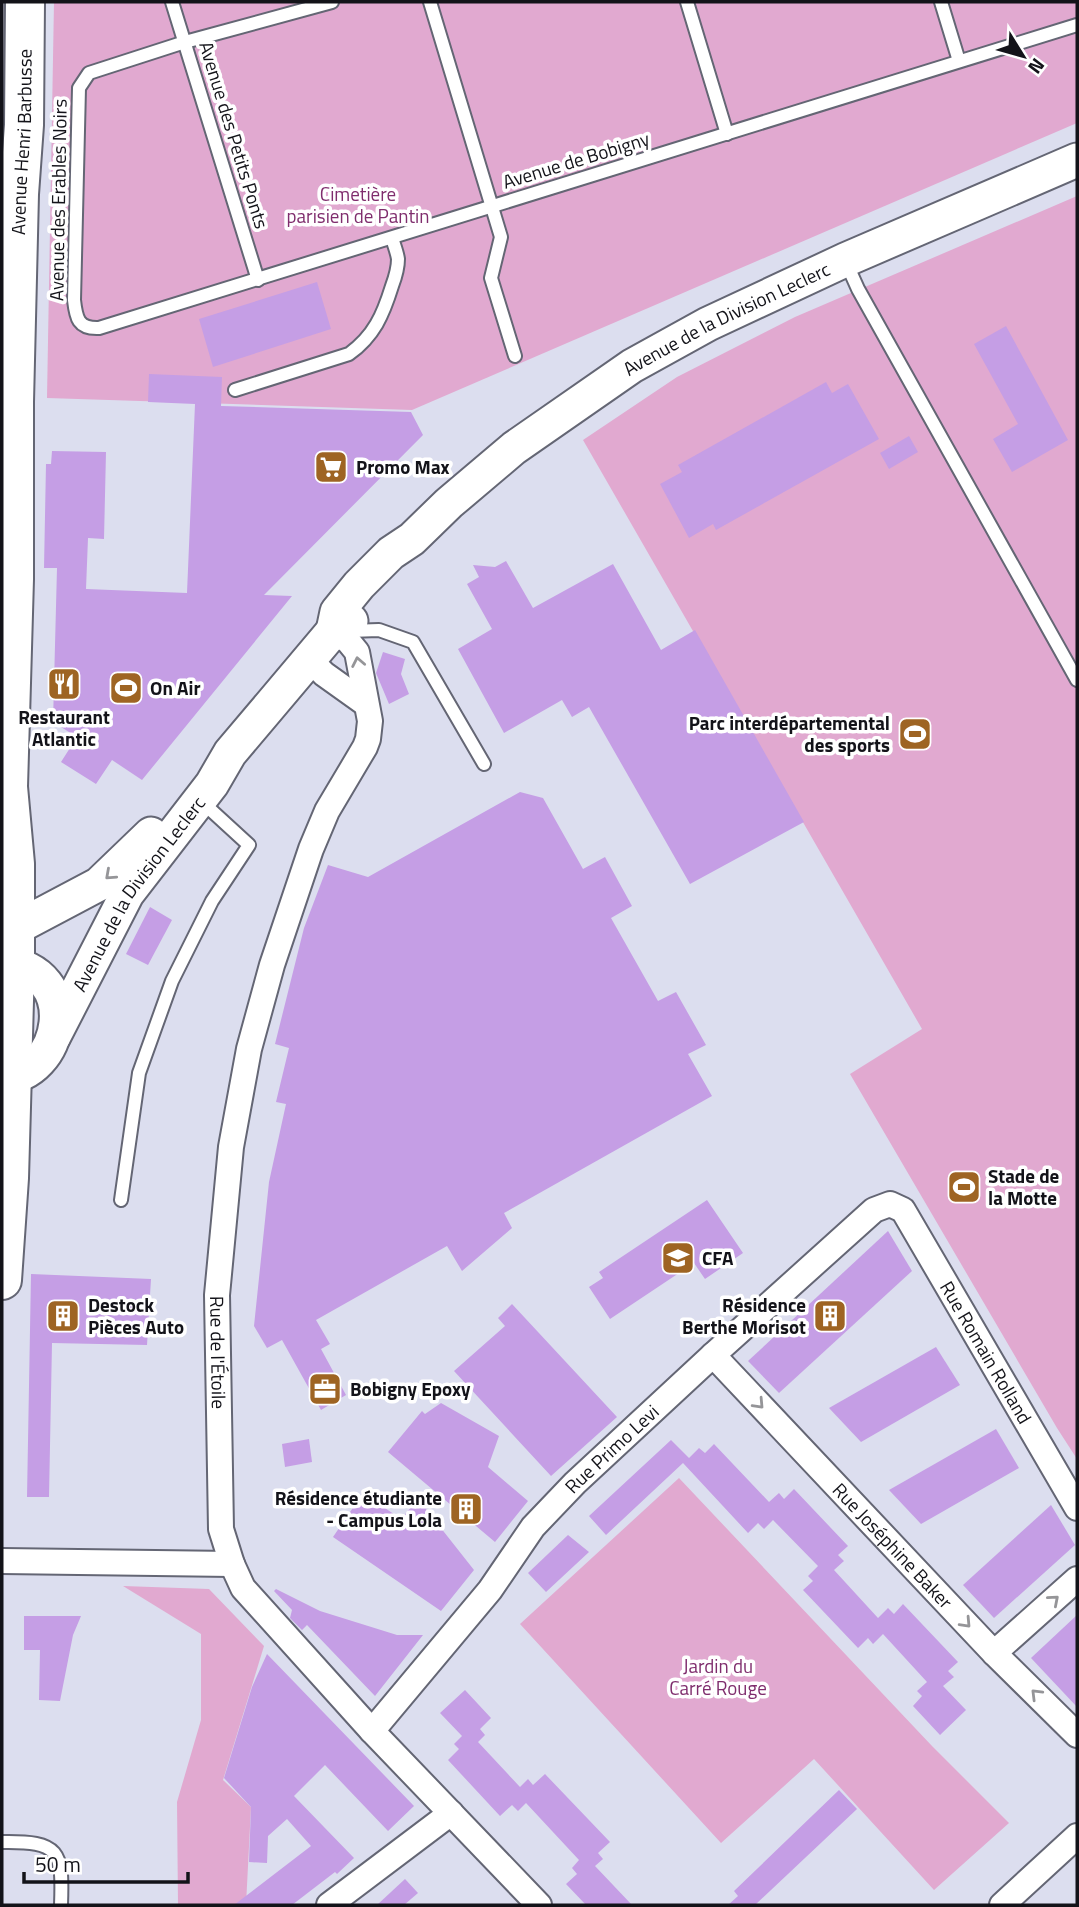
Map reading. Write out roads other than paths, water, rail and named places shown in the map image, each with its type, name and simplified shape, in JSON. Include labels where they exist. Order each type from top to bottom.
[{"type":"main road","name":"Avenue Henri Barbusse","points":[[2,1280],[9,1178],[5,1081],[8,951],[15,864],[5,796],[7,673],[15,579],[10,248],[19,194],[24,125],[25,2]]},
{"type":"main road","name":"Avenue de la Division Leclerc","points":[[5,1081],[32,1066],[54,1036],[127,894],[200,800],[230,753],[333,631],[353,620],[397,565],[412,539],[449,503],[514,448],[632,366],[708,324],[845,260],[1077,160]]},
{"type":"main road","name":"Avenue de la Division Leclerc","points":[[8,951],[99,884],[142,844],[202,772],[230,753]]},
{"type":"main road","points":[[8,951],[37,975],[52,994],[58,1018],[54,1036]]},
{"type":"street","name":"Rue de l'Étoile","points":[[333,631],[354,646],[357,652],[370,721],[368,739],[327,811],[311,849],[272,965],[249,1049],[231,1147],[217,1295],[221,1529],[243,1588],[372,1731],[539,1905]]},
{"type":"street","points":[[309,659],[324,674],[366,704]]},
{"type":"street","name":"Rue Primo Levi","points":[[372,1731],[490,1590],[533,1527],[575,1483],[874,1210],[890,1204]]},
{"type":"street","name":"Rue Romain Rolland","points":[[890,1204],[903,1210],[1077,1508]]},
{"type":"street","name":"Rue Joséphine Baker","points":[[713,1355],[994,1653],[1077,1735]]},
{"type":"street","points":[[2,1561],[232,1564]]},
{"type":"street","points":[[994,1653],[1077,1579]]},
{"type":"street","points":[[329,1905],[451,1813]]},
{"type":"street","points":[[1002,1905],[1077,1836]]},
{"type":"lane","name":"Avenue des Petits Ponts","points":[[172,2],[258,279]]},
{"type":"lane","name":"Avenue des Erables Noirs","points":[[86,327],[77,320],[74,300],[79,88],[89,73],[185,42],[332,2]]},
{"type":"lane","points":[[430,2],[501,237],[491,278],[514,356]]},
{"type":"lane","points":[[687,2],[727,134]]},
{"type":"lane","points":[[942,2],[958,61]]},
{"type":"lane","name":"Avenue de Bobigny","points":[[86,327],[99,328],[1077,25]]},
{"type":"lane","points":[[235,390],[349,354],[364,343],[384,313],[396,275],[398,260],[392,238]]},
{"type":"lane","points":[[845,260],[858,289],[951,459],[1077,680]]},
{"type":"lane","points":[[333,631],[379,631],[413,642],[484,764]]},
{"type":"lane","points":[[121,1200],[139,1073],[172,981],[212,901],[248,845],[200,800]]},
{"type":"lane","points":[[2,1842],[39,1845],[59,1857],[62,1876],[61,1905]]},
{"type":"place","name":"Promo Max","points":[[331,467]]},
{"type":"place","name":"Restaurant Atlantic","points":[[64,684]]},
{"type":"place","name":"On Air","points":[[126,688]]},
{"type":"place","name":"Parc interdépartemental des sports","points":[[915,734]]},
{"type":"place","name":"Stade de la Motte","points":[[964,1187]]},
{"type":"place","name":"CFA","points":[[678,1258]]},
{"type":"place","name":"Destock Pièces Auto","points":[[63,1316]]},
{"type":"place","name":"Résidence Berthe Morisot","points":[[830,1316]]},
{"type":"place","name":"Bobigny Epoxy","points":[[325,1389]]},
{"type":"place","name":"Résidence étudiante - Campus Lola","points":[[466,1509]]},
{"type":"park label","name":"Cimetière parisien de Pantin","points":[[358,205]]},
{"type":"park label","name":"Jardin du Carré Rouge","points":[[718,1677]]}]
